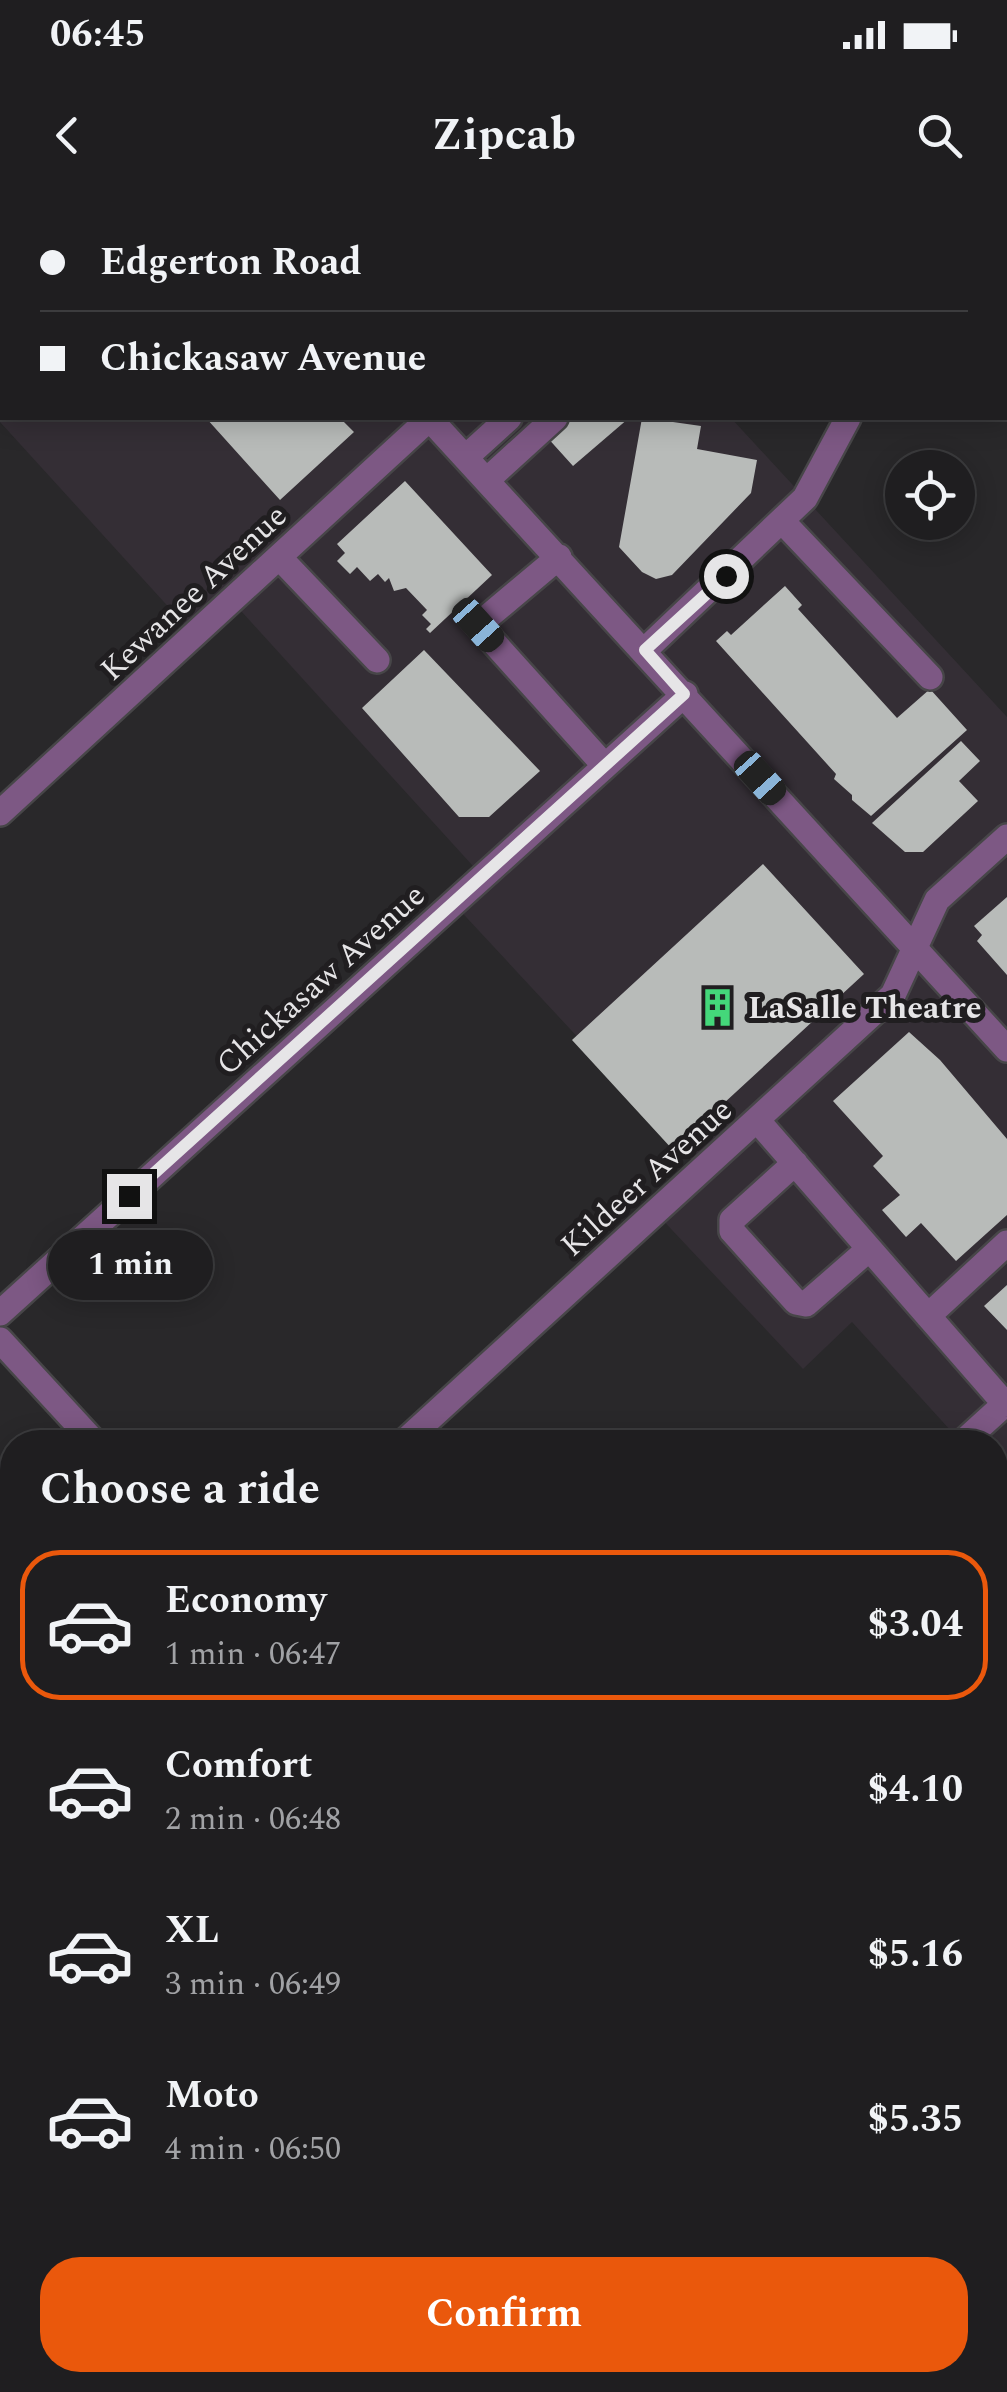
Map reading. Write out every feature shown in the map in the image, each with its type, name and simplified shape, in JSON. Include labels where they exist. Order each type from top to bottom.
[{"type":"street","name":"Kewanee Avenue","points":[[0,813],[428,420]]},
{"type":"street","points":[[432,420],[1007,1049]]},
{"type":"street","points":[[466,457],[507,420]]},
{"type":"street","points":[[487,480],[554,420]]},
{"type":"street","points":[[645,650],[805,498],[847,420]]},
{"type":"street","points":[[782,521],[930,677]]},
{"type":"street","points":[[280,556],[377,660]]},
{"type":"street","points":[[559,557],[478,625],[605,766]]},
{"type":"street","name":"Chickasaw Avenue","points":[[0,1313],[684,694]]},
{"type":"street","name":"Kildeer Avenue","points":[[417,1430],[893,995],[937,900],[1007,837]]},
{"type":"street","points":[[757,1120],[1006,1403],[976,1430]]},
{"type":"street","points":[[796,1163],[732,1220],[732,1231],[796,1302],[806,1304],[869,1250]]},
{"type":"street","points":[[928,1316],[1007,1243]]},
{"type":"street","points":[[0,1340],[83,1430]]},
{"type":"shaded area","points":[[733,420],[1007,717],[1007,1430],[950,1430],[852,1322],[803,1369],[656,1213],[701,1170],[453,903],[482,876],[232,601],[194,635],[0,422]]},
{"type":"building","points":[[208,420],[342,420],[354,432],[280,500]]},
{"type":"building","points":[[562,420],[627,420],[573,466],[545,435]]},
{"type":"building","points":[[642,420],[674,420],[701,426],[697,449],[757,460],[751,493],[672,575],[656,579],[642,572],[619,547]]},
{"type":"building","points":[[405,481],[492,575],[430,633],[426,629],[431,624],[422,615],[427,610],[406,588],[394,591],[389,578],[385,582],[378,574],[370,581],[357,567],[350,574],[337,561],[345,553],[337,544]]},
{"type":"building","points":[[785,586],[802,605],[798,609],[897,718],[930,689],[967,730],[871,816],[852,800],[852,795],[834,779],[836,774],[716,641],[727,631],[731,635]]},
{"type":"building","points":[[424,650],[540,771],[489,817],[459,817],[362,708]]},
{"type":"building","points":[[961,741],[980,761],[959,781],[978,801],[923,852],[905,852],[872,823]]},
{"type":"building","name":"LaSalle Theatre","points":[[763,864],[864,974],[673,1150],[572,1040]]},
{"type":"building","points":[[1007,897],[1007,975],[977,941],[982,935],[974,926]]},
{"type":"building","points":[[909,1032],[940,1060],[1007,1139],[1007,1215],[956,1261],[921,1223],[906,1237],[882,1210],[900,1195],[873,1166],[883,1156],[833,1101]]},
{"type":"building","points":[[1007,1285],[1007,1330],[984,1306]]},
{"type":"place","name":"LaSalle Theatre","points":[[718,1007]]},
{"type":"route","points":[[129,1196],[684,694],[645,650],[726,576]]}]
